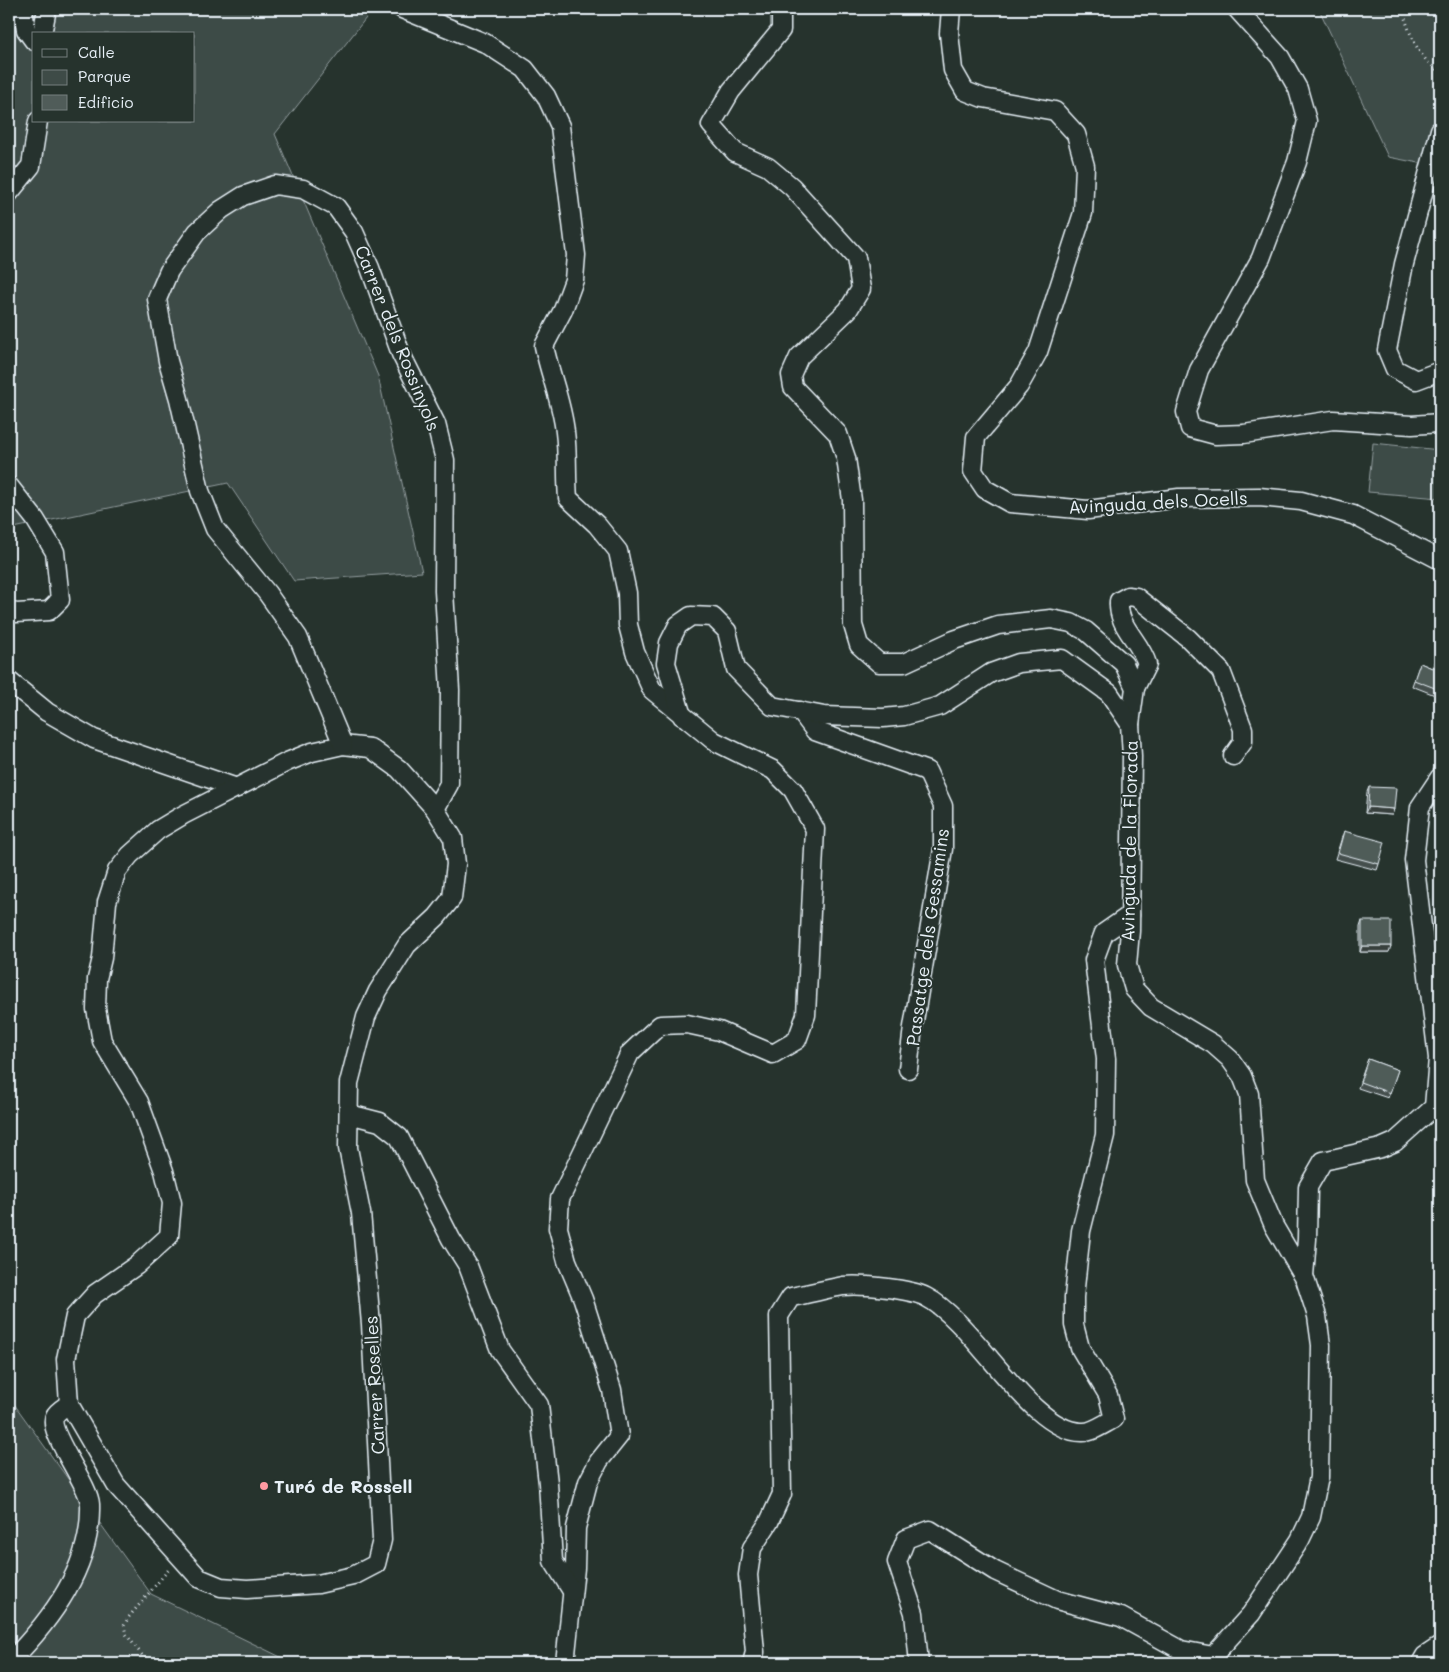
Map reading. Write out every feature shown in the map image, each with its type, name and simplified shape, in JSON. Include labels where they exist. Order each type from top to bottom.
[{"type":"street","points":[[23,9],[26,30],[32,38]]},
{"type":"street","points":[[42,32],[47,9]]},
{"type":"street","points":[[402,9],[485,43],[525,69],[546,96],[560,126],[576,255],[574,280],[563,310],[544,346],[549,372],[559,397],[564,424],[568,498],[618,550],[627,593],[628,625],[635,652],[652,690],[714,741],[773,770],[793,790],[815,829],[806,1015],[797,1040],[774,1054],[719,1031],[687,1024],[660,1025],[630,1053],[560,1199],[558,1228],[612,1390],[619,1436],[599,1461],[588,1482],[576,1528],[565,1663]]},
{"type":"street","points":[[782,9],[781,30],[731,91],[711,124],[735,152],[768,167],[792,188],[856,258],[861,289],[848,310],[799,357],[791,375],[792,387],[838,434],[846,458],[852,500],[853,625],[859,645],[879,663],[904,663],[954,640],[998,625],[1051,619],[1070,623],[1086,631],[1124,664],[1135,688]]},
{"type":"street","name":"Avinguda dels Ocells","points":[[951,9],[949,33],[953,70],[965,91],[983,98],[1056,111],[1076,134],[1085,166],[1083,213],[1038,352],[1019,386],[976,438],[973,471],[985,489],[1010,503],[1088,510],[1179,498],[1260,497],[1301,501],[1353,515],[1440,560]]},
{"type":"street","points":[[1237,9],[1280,57],[1298,89],[1307,121],[1297,162],[1261,258],[1200,370],[1186,412],[1190,428],[1216,435],[1244,434],[1333,420],[1412,425],[1440,422]]},
{"type":"street","points":[[9,193],[31,166],[38,122]]},
{"type":"street","points":[[1440,130],[1404,264],[1387,350],[1395,369],[1416,380],[1440,370]]},
{"type":"street","name":"Carrer dels Rossinyols","points":[[343,745],[298,637],[267,593],[215,529],[200,490],[168,361],[156,299],[169,271],[197,232],[222,210],[243,196],[275,185],[303,189],[336,207],[354,232],[370,268],[401,354],[436,424],[445,460],[444,591],[450,690],[449,784],[435,809]]},
{"type":"street","points":[[9,486],[35,519],[55,552],[60,600],[49,611],[16,613],[9,611]]},
{"type":"street","points":[[1130,724],[1135,688],[1147,664],[1143,651],[1118,615],[1119,601],[1128,596],[1136,597],[1188,638],[1221,672],[1243,729],[1243,742],[1233,756]]},
{"type":"street","name":"Avinguda de la Florada","points":[[682,716],[666,663],[669,643],[678,625],[691,616],[713,617],[727,630],[736,669],[772,706],[800,712],[824,716],[883,718],[904,716],[940,706],[991,673],[1019,663],[1062,659],[1109,693],[1130,724],[1132,756],[1130,915],[1127,965],[1134,989],[1151,1007],[1213,1044],[1230,1059],[1242,1076],[1249,1094],[1255,1180],[1274,1226],[1304,1276]]},
{"type":"street","points":[[9,681],[48,712],[94,739],[156,761],[202,774],[237,788]]},
{"type":"street","name":"Passatge dels Gessamins","points":[[800,712],[815,731],[927,771],[943,806],[943,849],[913,1026],[908,1069]]},
{"type":"street","name":"Carrer Roselles","points":[[343,745],[370,748],[399,769],[435,809],[453,838],[456,864],[452,898],[438,917],[407,945],[378,991],[366,1017],[354,1055],[349,1083],[348,1148],[360,1213],[371,1324],[382,1540],[376,1564],[353,1576],[318,1584],[248,1589],[221,1587],[199,1578],[116,1485],[69,1404],[66,1359],[75,1316],[95,1294],[137,1265],[170,1236],[172,1203],[164,1170],[140,1102],[102,1041],[96,1009],[96,989],[103,950],[107,902],[117,872],[130,855],[158,830],[183,815],[295,758],[343,745]]},
{"type":"street","points":[[919,1663],[914,1613],[897,1562],[906,1539],[930,1530],[995,1570],[1057,1600],[1120,1617],[1180,1650],[1213,1656],[1251,1614],[1300,1540],[1311,1517],[1319,1477],[1321,1345],[1317,1316],[1304,1276],[1308,1187],[1323,1161],[1381,1148],[1395,1142],[1434,1107],[1438,1058],[1414,860],[1420,807],[1440,777]]},
{"type":"street","points":[[752,1663],[755,1652],[748,1575],[752,1548],[769,1522],[782,1494],[779,1316],[791,1297],[846,1286],[903,1290],[926,1297],[965,1330],[1003,1374],[1048,1420],[1070,1430],[1084,1433],[1114,1419],[1108,1395],[1080,1348],[1074,1325],[1074,1298],[1081,1231],[1105,1135],[1106,1058],[1094,960],[1104,933],[1130,915]]},
{"type":"street","points":[[348,1114],[380,1122],[399,1137],[451,1239],[468,1266],[500,1350],[539,1404],[548,1483],[553,1562],[572,1591]]},
{"type":"street","points":[[9,1663],[32,1639],[47,1619],[69,1586],[84,1555],[88,1534],[90,1501],[59,1440],[53,1421],[55,1415],[69,1404]]},
{"type":"street","points":[[1421,1663],[1425,1656],[1440,1646]]},
{"type":"path","points":[[1402,9],[1412,41],[1426,60],[1440,72]]},
{"type":"path","points":[[148,1663],[126,1634],[124,1626],[128,1618],[181,1556]]},
{"type":"green space","points":[[9,9],[373,9],[275,134],[378,376],[422,572],[294,581],[228,483],[9,529]]},
{"type":"green space","points":[[1319,9],[1440,9],[1440,167],[1388,157]]},
{"type":"green space","points":[[1373,443],[1440,450],[1440,498],[1368,492]]},
{"type":"green space","points":[[9,1397],[151,1594],[293,1663],[9,1663]]},
{"type":"building","points":[[1437,655],[1440,656],[1440,690],[1414,680],[1420,663],[1432,668]]},
{"type":"building","points":[[1369,787],[1396,788],[1394,809],[1368,807]]},
{"type":"building","points":[[1344,831],[1385,842],[1379,864],[1338,853]]},
{"type":"building","points":[[1362,921],[1391,921],[1391,946],[1362,946]]},
{"type":"building","points":[[1368,1059],[1398,1070],[1390,1093],[1360,1082]]},
{"type":"place","name":"Turó de Rossell","points":[[264,1486]]}]
